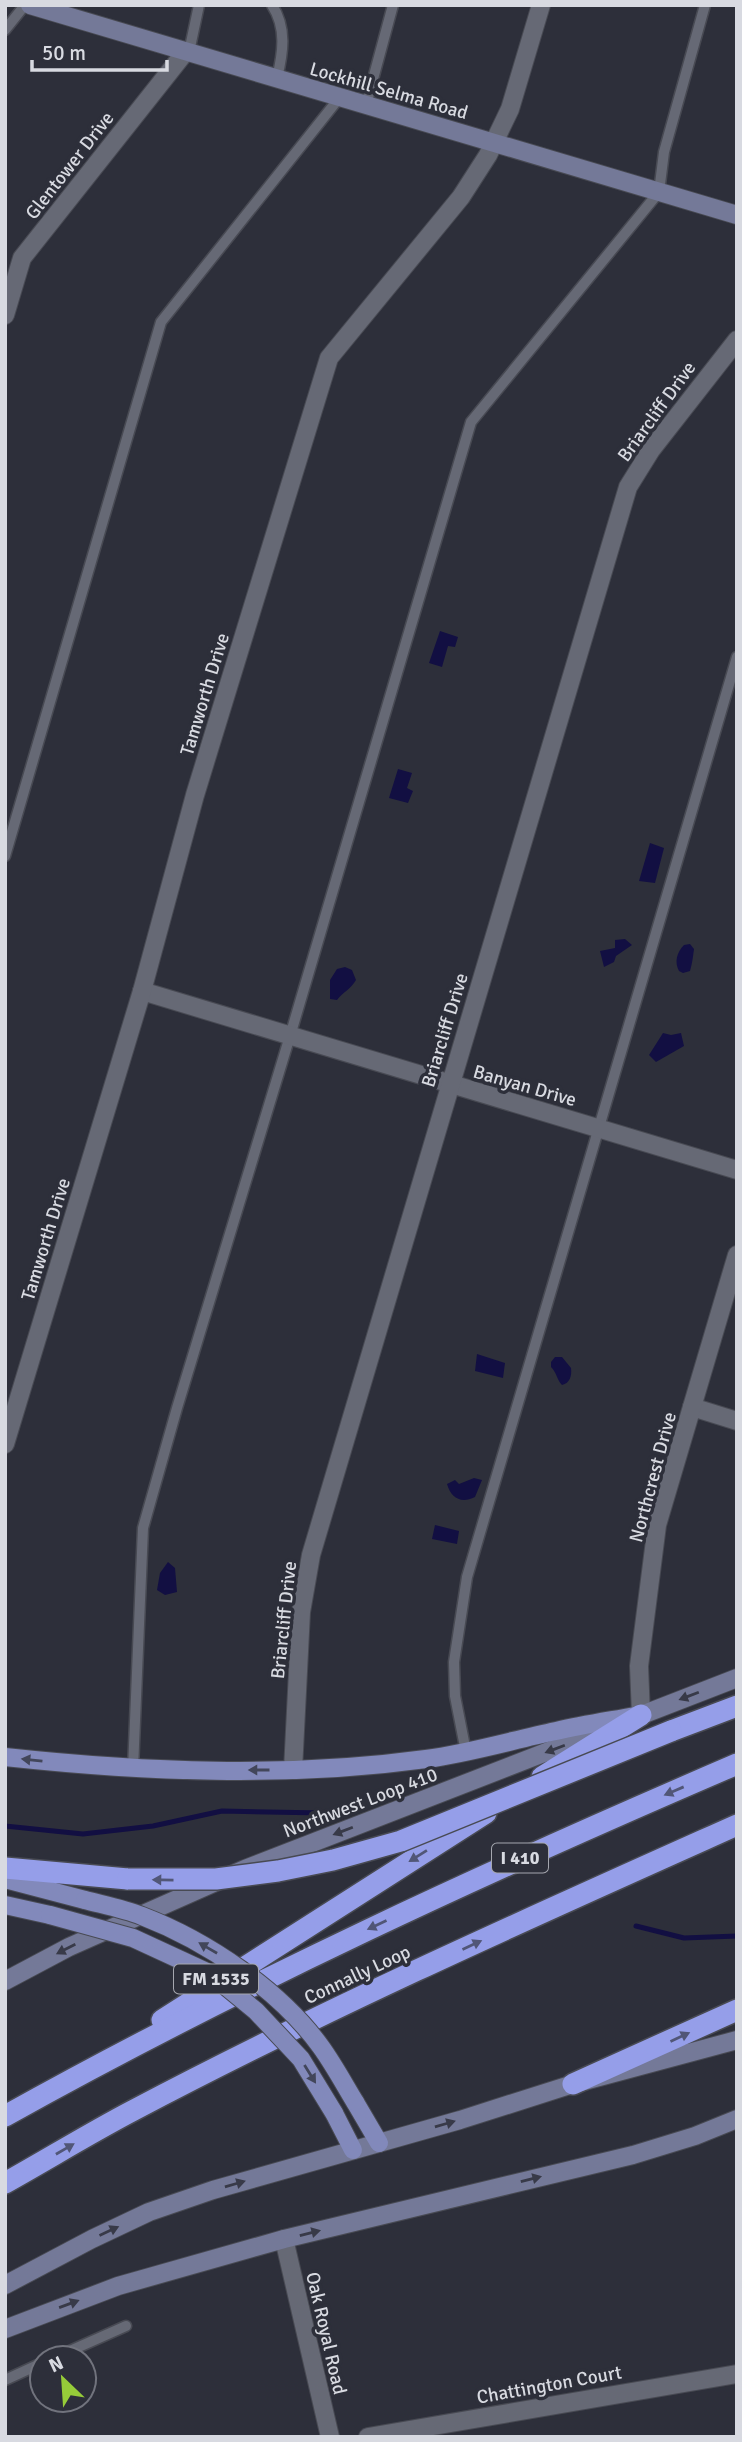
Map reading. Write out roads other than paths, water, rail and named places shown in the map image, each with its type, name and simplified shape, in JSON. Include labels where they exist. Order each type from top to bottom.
[{"type":"highway","points":[[5,1868],[128,1879],[216,1879],[278,1871],[378,1847],[461,1818],[737,1706]]},
{"type":"highway","points":[[55,2088],[642,1715]]},
{"type":"highway","name":"Connally Loop","points":[[5,2116],[305,1959],[449,1890],[737,1764]]},
{"type":"highway","name":"Connally Loop","points":[[5,2183],[131,2111],[245,2053],[631,1871],[737,1825]]},
{"type":"highway","points":[[573,2084],[737,2010]]},
{"type":"main road","name":"Lockhill Selma Road","points":[[27,5],[737,215]]},
{"type":"main road","name":"Northwest Loop 410","points":[[5,1981],[69,1947],[232,1874],[737,1678]]},
{"type":"main road","points":[[5,1757],[132,1769],[293,1770],[426,1759],[642,1715]]},
{"type":"main road","name":"FM 1535","points":[[5,1879],[139,1914],[180,1932],[226,1959],[276,1998],[320,2046],[379,2143]]},
{"type":"main road","name":"FM 1535","points":[[5,1905],[133,1938],[211,1974],[256,2011],[301,2059],[353,2150]]},
{"type":"main road","points":[[5,2285],[149,2212],[213,2190],[573,2084],[737,2040]]},
{"type":"main road","points":[[5,2329],[118,2286],[284,2239],[633,2155],[695,2136],[737,2119]]},
{"type":"street","name":"Tamworth Drive","points":[[5,1444],[142,991],[195,795],[329,358],[461,197],[494,142],[510,108],[541,5]]},
{"type":"street","name":"Glentower Drive","points":[[5,315],[22,258],[188,52]]},
{"type":"street","name":"Briarcliff Drive","points":[[293,1770],[301,1612],[310,1555],[628,486],[651,450],[737,340]]},
{"type":"street","name":"Banyan Drive","points":[[142,991],[737,1170]]},
{"type":"street","name":"Northcrest Drive","points":[[642,1715],[639,1666],[657,1525],[737,1255]]},
{"type":"street","points":[[692,1407],[737,1420]]},
{"type":"street","name":"Oak Royal Road","points":[[284,2239],[330,2437]]},
{"type":"street","name":"Chattington Court","points":[[368,2437],[737,2374]]},
{"type":"lane","points":[[5,30],[27,5]]},
{"type":"lane","points":[[188,52],[199,5]]},
{"type":"lane","points":[[272,5],[280,17],[284,47],[277,78]]},
{"type":"lane","points":[[366,105],[393,5]]},
{"type":"lane","points":[[132,1769],[143,1528],[471,422],[659,192],[664,152],[705,5]]},
{"type":"lane","points":[[5,856],[161,322],[340,97]]},
{"type":"lane","points":[[466,1752],[455,1696],[454,1662],[467,1577],[737,657]]},
{"type":"lane","points":[[86,2344],[126,2326]]},
{"type":"lane","points":[[5,2380],[28,2369]]},
{"type":"waterway","points":[[5,1826],[83,1834],[153,1826],[222,1811],[323,1813],[363,1808]]},
{"type":"waterway","points":[[636,1926],[684,1938],[737,1936]]}]
